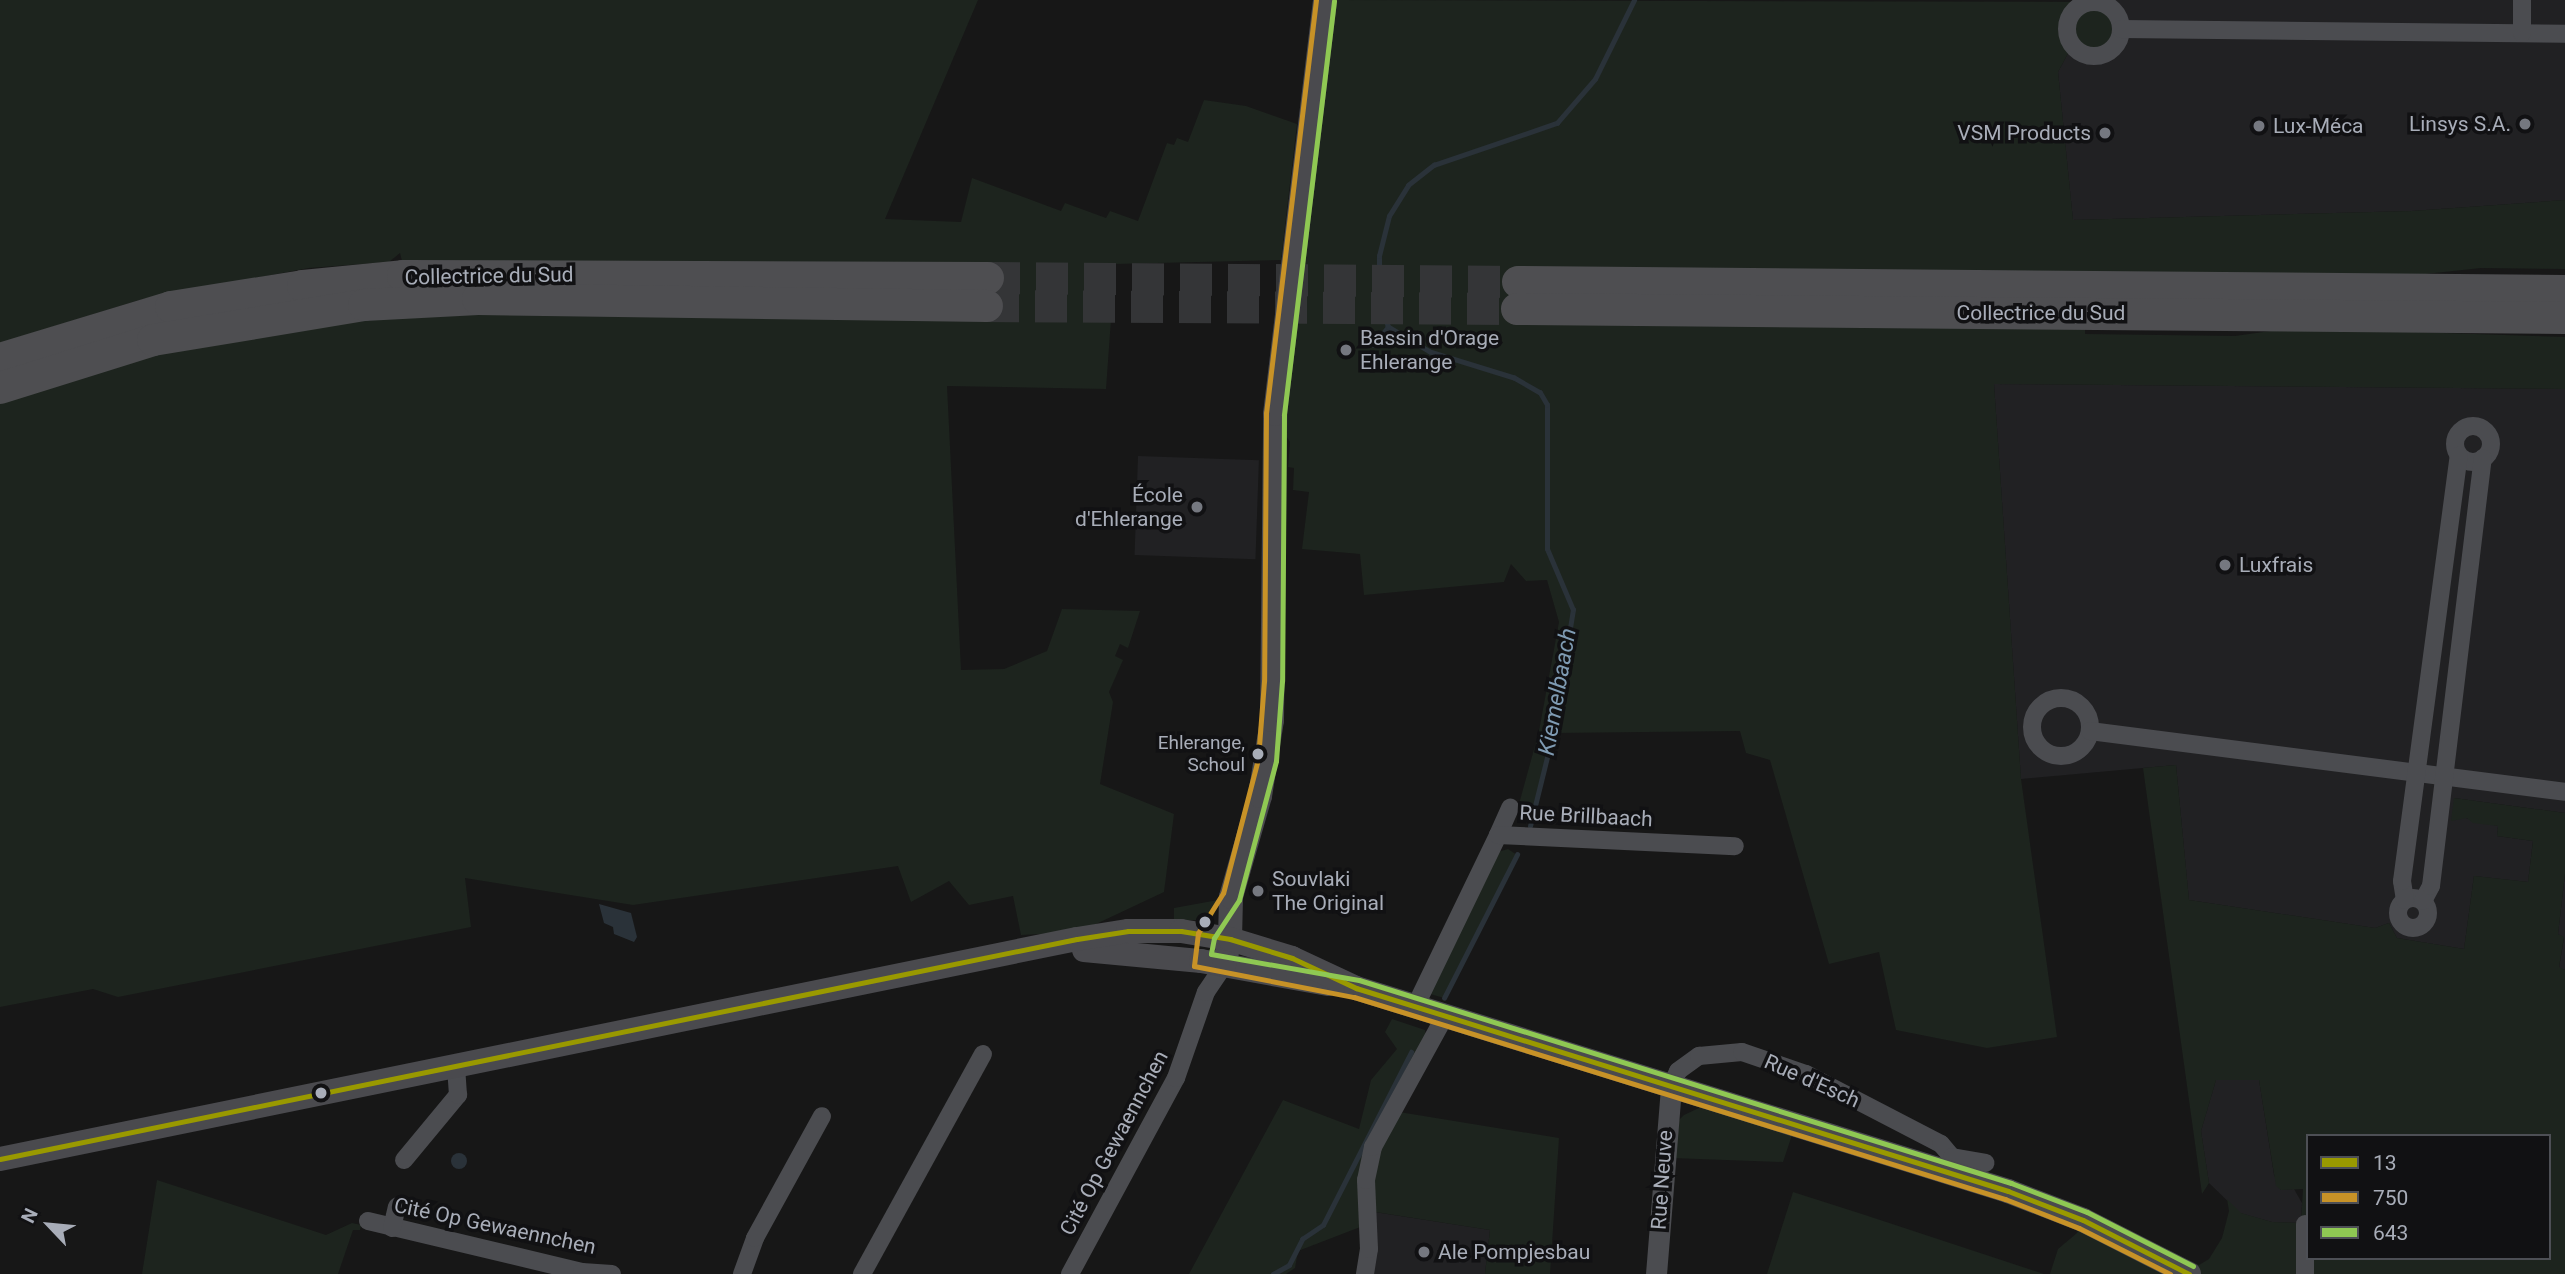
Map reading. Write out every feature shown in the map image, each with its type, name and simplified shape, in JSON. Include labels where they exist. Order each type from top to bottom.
[{"type":"highway","name":"Collectrice du Sud","points":[[0,359],[171,307],[303,285],[404,276],[988,292],[478,299],[363,304],[153,340],[0,388]]},
{"type":"highway","name":"Collectrice du Sud","points":[[2565,291],[1518,295],[2565,318]]},
{"type":"main road","points":[[1212,963],[1260,796],[1272,720],[1275,415],[1325,0]]},
{"type":"main road","name":"Rue d'Esch","points":[[1003,955],[1128,931],[1218,937],[1292,958],[1356,988],[1415,1007],[1671,1087],[1954,1167],[2071,1215],[2189,1274]]},
{"type":"main road","name":"Rue d'Esch","points":[[1003,955],[1093,949],[1212,963],[1356,988]]},
{"type":"main road","points":[[0,1159],[1003,955]]},
{"type":"street","points":[[2522,0],[2522,33]]},
{"type":"street","points":[[2121,29],[2565,34]]},
{"type":"street","points":[[2475,426],[2486,432],[2491,442],[2483,458],[2431,886],[2414,901],[2402,881],[2459,456],[2456,438],[2463,429],[2475,426]]},
{"type":"street","points":[[2459,456],[2468,461],[2483,458]]},
{"type":"street","points":[[2090,731],[2565,792]]},
{"type":"street","points":[[1499,835],[1510,808]]},
{"type":"street","name":"Rue Brillbaach","points":[[1415,1007],[1499,835],[1735,846]]},
{"type":"street","name":"Cité Op Gewaennchen","points":[[1070,1274],[1176,1078],[1206,992],[1212,963]]},
{"type":"street","points":[[1365,1274],[1369,1249],[1366,1180],[1373,1147],[1446,1016]]},
{"type":"street","name":"Rue d'Esch","points":[[1671,1087],[1678,1071],[1699,1056],[1742,1052],[1806,1074],[1941,1144],[1954,1167],[1985,1163]]},
{"type":"street","points":[[862,1274],[983,1054]]},
{"type":"street","points":[[404,1160],[458,1095],[456,1066]]},
{"type":"street","name":"Rue Neuve","points":[[1656,1274],[1671,1087]]},
{"type":"street","points":[[741,1274],[755,1238],[822,1116]]},
{"type":"street","points":[[392,1228],[397,1207]]},
{"type":"street","name":"Cité Op Gewaennchen","points":[[368,1221],[582,1272],[612,1274]]},
{"type":"street","points":[[2305,1224],[2305,1274]]},
{"type":"shaded area","points":[[0,0],[978,0],[885,219],[961,222],[972,178],[1061,211],[1065,203],[1106,218],[1110,211],[1138,221],[1167,143],[1174,145],[1177,138],[1188,142],[1204,100],[1246,106],[1297,124],[1281,260],[1115,264],[1106,389],[947,386],[961,670],[1004,669],[1047,651],[1062,609],[1140,611],[1128,648],[1120,644],[1115,656],[1123,660],[1109,692],[1113,702],[1100,784],[1174,814],[1164,892],[1079,932],[1021,935],[1013,896],[969,905],[949,881],[911,902],[898,866],[633,905],[465,878],[471,927],[118,997],[93,989],[0,1007],[0,404],[77,374],[158,352],[312,326],[930,264],[402,261],[400,253],[389,262],[309,268],[143,299],[0,343]]},
{"type":"shaded area","points":[[1336,0],[2100,2],[2119,19],[2117,44],[2095,57],[2072,46],[2058,72],[2073,220],[2412,211],[2565,200],[2565,269],[2481,268],[2416,275],[2085,327],[2085,334],[2235,336],[2292,328],[2565,337],[2565,389],[1994,384],[2021,779],[2057,1037],[1987,1048],[1896,1030],[1879,952],[1829,964],[1770,760],[1746,753],[1740,731],[1553,733],[1534,809],[1525,809],[1519,804],[1539,731],[1559,622],[1547,580],[1526,581],[1511,564],[1504,582],[1364,595],[1360,554],[1302,549],[1309,492],[1293,490],[1294,468],[1288,467],[1290,442],[1284,433]]},
{"type":"shaded area","points":[[2082,0],[2565,0],[2565,200],[2412,211],[2073,220],[2058,72],[2072,46],[2095,57],[2111,50],[2092,2],[2083,4]]},
{"type":"shaded area","points":[[1994,384],[2565,389],[2565,813],[2454,798],[2458,816],[2498,826],[2497,836],[2533,841],[2528,882],[2474,876],[2464,949],[2397,938],[2389,923],[2375,928],[2189,900],[2176,765],[2021,779]]},
{"type":"shaded area","name":"École d'Ehlerange","points":[[1138,456],[1259,460],[1255,559],[1135,555]]},
{"type":"shaded area","points":[[2176,765],[2189,900],[2375,928],[2389,923],[2397,938],[2464,949],[2474,876],[2528,882],[2533,841],[2497,836],[2498,826],[2473,823],[2467,818],[2451,821],[2454,798],[2565,813],[2565,874],[2558,934],[2564,937],[2559,967],[2565,970],[2565,1274],[2050,1274],[2058,1249],[2077,1233],[2088,1209],[2199,1265],[2209,1259],[2222,1238],[2229,1211],[2227,1199],[2241,1213],[2272,1222],[2301,1223],[2303,1189],[2281,1190],[2276,1186],[2259,1080],[2216,1080],[2201,1131],[2209,1183],[2202,1194],[2143,768]]},
{"type":"shaded area","points":[[1508,849],[1517,855],[1444,998],[1430,994],[1498,852]]},
{"type":"shaded area","points":[[2565,874],[2565,970],[2559,968],[2564,938],[2558,934]]},
{"type":"shaded area","points":[[1218,900],[1214,915],[1205,920],[1174,920],[1174,908]]},
{"type":"shaded area","points":[[599,904],[631,913],[637,937],[634,942],[614,934],[613,927],[604,923]]},
{"type":"shaded area","points":[[1392,1019],[1425,1030],[1428,1048],[1393,1111],[1559,1138],[1550,1274],[1485,1274],[1490,1230],[1369,1211],[1368,1224],[1298,1251],[1295,1268],[1286,1274],[1189,1274],[1283,1100],[1359,1129],[1371,1080],[1397,1049],[1385,1032]]},
{"type":"shaded area","points":[[2216,1080],[2259,1080],[2274,1175],[2281,1190],[2294,1189],[2302,1203],[2301,1223],[2272,1222],[2240,1213],[2209,1183],[2201,1131]]},
{"type":"shaded area","points":[[1701,1107],[1792,1135],[1783,1162],[1672,1158],[1673,1126],[1684,1115]]},
{"type":"shaded area","points":[[459,1153],[467,1161],[459,1169],[451,1161]]},
{"type":"shaded area","points":[[157,1180],[326,1235],[352,1223],[361,1225],[360,1230],[353,1230],[338,1274],[142,1274]]},
{"type":"shaded area","points":[[1793,1192],[1865,1215],[2044,1274],[1767,1274]]},
{"type":"shaded area","points":[[1368,1211],[1490,1230],[1485,1274],[1365,1274]]},
{"type":"waterway","name":"Kiemelbaach","points":[[1530,826],[1553,733],[1573,610],[1547,549],[1547,405],[1540,393],[1514,378],[1430,352],[1388,327],[1379,297],[1379,256],[1389,216],[1408,185],[1434,165],[1557,123],[1595,79],[1634,0]]},
{"type":"waterway","points":[[1373,345],[1388,327]]},
{"type":"waterway","points":[[1444,998],[1517,855]]},
{"type":"waterway","points":[[1273,1274],[1289,1265],[1302,1239],[1323,1225],[1411,1052]]},
{"type":"tunnel","points":[[988,278],[1518,282]]},
{"type":"tunnel","points":[[987,306],[1517,309]]},
{"type":"transit line","name":"750","points":[[1316,0],[1266,413],[1264,681],[1258,759],[1223,893],[1198,933],[1194,966],[1354,997],[2005,1199],[2079,1228],[2170,1274]]},
{"type":"transit line","name":"643","points":[[1334,1],[1284,415],[1282,681],[1276,761],[1239,900],[1214,938],[1211,954],[1359,980],[2011,1183],[2087,1212],[2193,1266]]},
{"type":"transit line","name":"13","points":[[0,1159],[1077,939],[1128,931],[1181,931],[1230,939],[1292,958],[1356,988],[2008,1191],[2083,1220],[2189,1274]]},
{"type":"place","name":"Linsys S.A.","points":[[2525,124]]},
{"type":"place","name":"Lux-Méca","points":[[2259,126]]},
{"type":"place","name":"VSM Products","points":[[2105,133]]},
{"type":"place","name":"Bassin d'Orage Ehlerange","points":[[1346,350]]},
{"type":"place","name":"École d'Ehlerange","points":[[1197,507]]},
{"type":"place","name":"Luxfrais","points":[[2225,565]]},
{"type":"place","name":"Ehlerange, Schoul","points":[[1258,754]]},
{"type":"place","name":"Souvlaki The Original","points":[[1258,891]]},
{"type":"place","name":"Ale Pompjesbau","points":[[1424,1252]]}]
